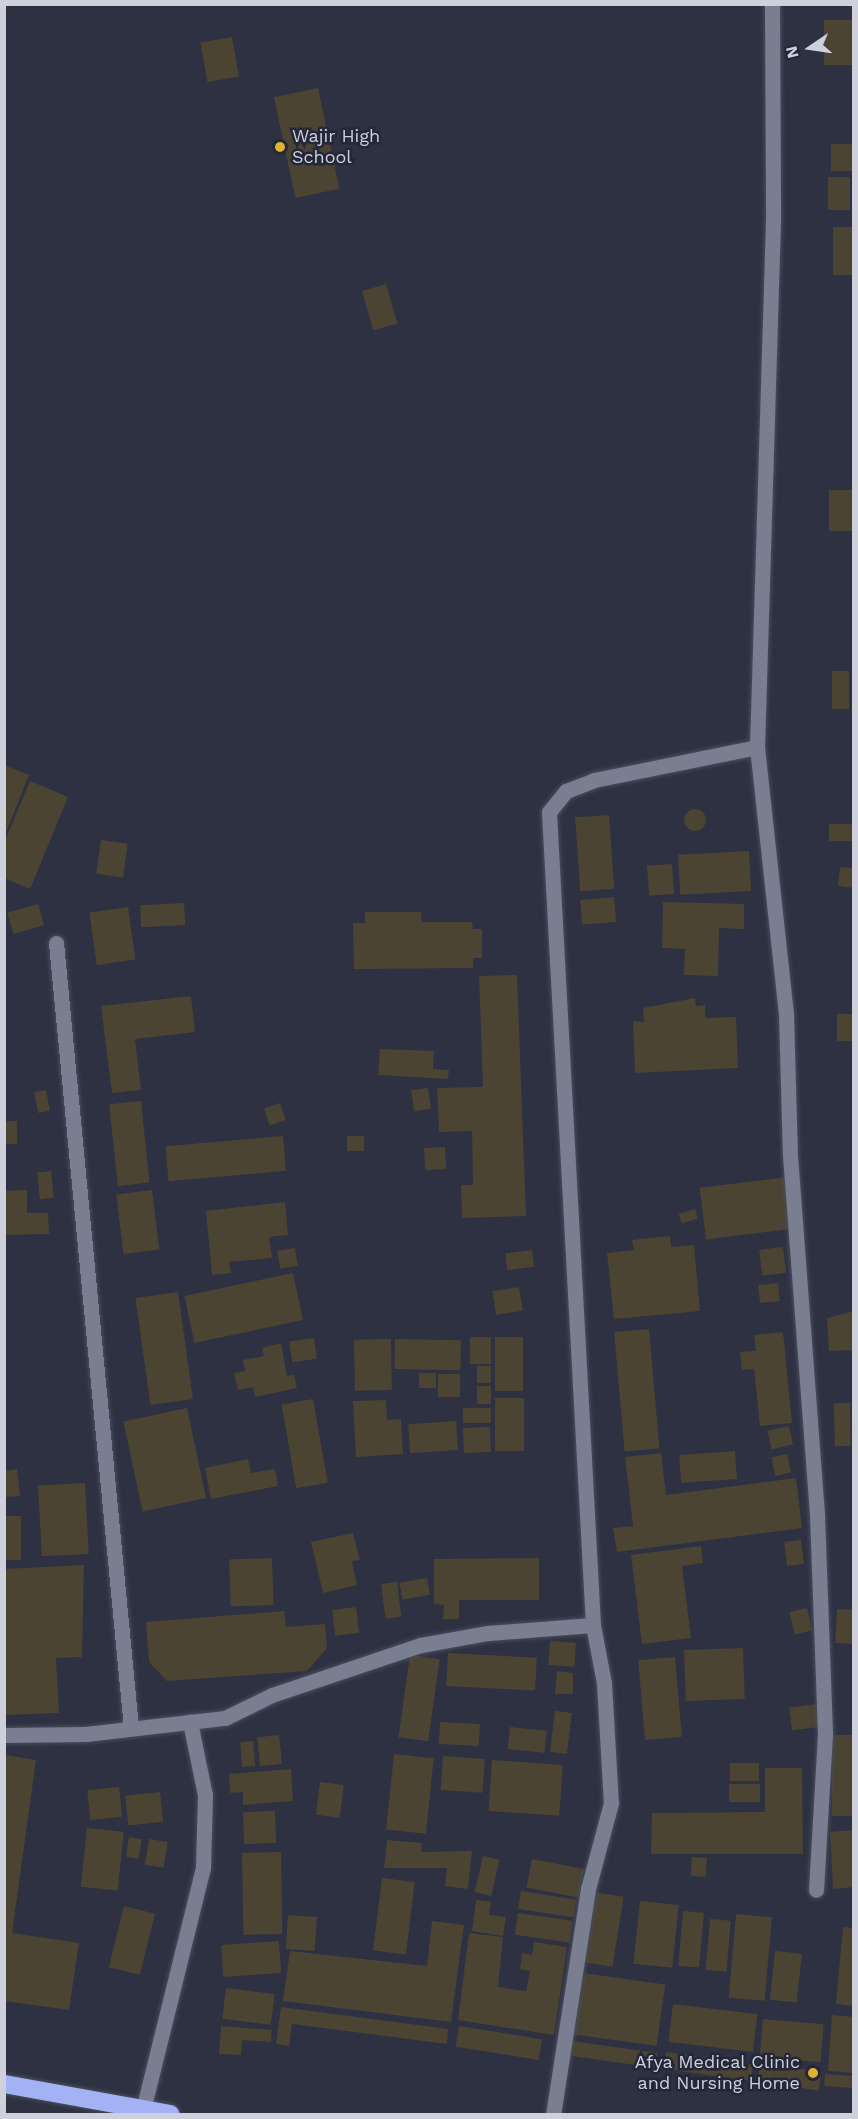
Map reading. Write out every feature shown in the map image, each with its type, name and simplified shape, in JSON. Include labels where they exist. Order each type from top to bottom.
[{"type":"highway","points":[[4,2084],[142,2113],[170,2115]]},
{"type":"street","points":[[772,4],[773,221],[757,747],[786,1014],[790,1155],[817,1515],[825,1734],[816,1890]]},
{"type":"street","points":[[553,2115],[588,1889],[610,1803],[604,1683],[593,1624],[549,812],[566,791],[594,780],[757,747]]},
{"type":"street","points":[[56,944],[131,1727]]},
{"type":"street","points":[[4,1735],[225,1718],[272,1695],[421,1645],[488,1633],[593,1624]]},
{"type":"street","points":[[142,2113],[203,1867],[206,1795],[190,1722]]},
{"type":"building","points":[[824,20],[854,20],[854,65],[824,65]]},
{"type":"building","points":[[232,37],[239,76],[207,82],[200,43]]},
{"type":"building","points":[[318,88],[339,189],[295,198],[274,97]]},
{"type":"building","points":[[831,144],[854,144],[854,171],[831,171]]},
{"type":"building","points":[[828,177],[850,177],[850,210],[828,210]]},
{"type":"building","points":[[833,227],[854,227],[854,275],[833,275]]},
{"type":"building","points":[[386,284],[397,323],[373,330],[362,291]]},
{"type":"building","points":[[829,490],[854,490],[854,531],[829,531]]},
{"type":"building","points":[[832,671],[849,671],[849,709],[832,709]]},
{"type":"building","points":[[4,765],[29,775],[5,835],[4,835]]},
{"type":"building","points":[[30,781],[68,797],[30,889],[4,878],[4,843]]},
{"type":"building","points":[[691,809],[699,809],[706,816],[706,824],[699,831],[691,831],[684,824],[684,816]]},
{"type":"building","points":[[609,815],[614,889],[580,891],[575,817]]},
{"type":"building","points":[[829,824],[854,824],[854,841],[829,841]]},
{"type":"building","points":[[101,840],[128,844],[123,877],[96,874]]},
{"type":"building","points":[[749,851],[751,891],[680,895],[678,855]]},
{"type":"building","points":[[672,864],[674,894],[649,896],[647,866]]},
{"type":"building","points":[[840,867],[854,868],[854,888],[838,886]]},
{"type":"building","points":[[614,897],[616,922],[582,925],[580,900]]},
{"type":"building","points":[[663,902],[744,904],[744,929],[719,928],[718,976],[684,975],[685,949],[662,948]]},
{"type":"building","points":[[184,903],[185,925],[141,927],[140,905]]},
{"type":"building","points":[[38,904],[44,925],[13,934],[7,913]]},
{"type":"building","points":[[128,907],[135,959],[97,965],[89,912]]},
{"type":"building","points":[[365,912],[421,912],[422,922],[472,922],[473,929],[482,929],[482,958],[473,958],[473,968],[354,969],[353,923],[365,923]]},
{"type":"building","points":[[517,975],[526,1216],[462,1218],[461,1185],[473,1185],[472,1131],[439,1132],[437,1088],[483,1087],[479,976]]},
{"type":"building","points":[[191,996],[195,1032],[135,1039],[141,1090],[112,1093],[101,1006]]},
{"type":"building","points":[[695,998],[696,1006],[705,1005],[705,1018],[736,1017],[738,1068],[635,1073],[633,1021],[644,1022],[643,1008]]},
{"type":"building","points":[[837,1014],[854,1014],[854,1041],[837,1041]]},
{"type":"building","points":[[380,1049],[434,1051],[433,1069],[449,1070],[448,1079],[378,1075]]},
{"type":"building","points":[[428,1088],[431,1109],[414,1111],[411,1090]]},
{"type":"building","points":[[46,1090],[50,1111],[38,1113],[34,1092]]},
{"type":"building","points":[[141,1101],[150,1183],[118,1186],[109,1104]]},
{"type":"building","points":[[280,1103],[286,1120],[270,1126],[264,1109]]},
{"type":"building","points":[[4,1121],[17,1121],[17,1144],[4,1144]]},
{"type":"building","points":[[283,1136],[286,1171],[168,1181],[165,1146]]},
{"type":"building","points":[[347,1136],[364,1136],[364,1151],[347,1151]]},
{"type":"building","points":[[445,1147],[446,1169],[425,1170],[424,1148]]},
{"type":"building","points":[[51,1171],[54,1198],[40,1199],[37,1172]]},
{"type":"building","points":[[788,1177],[794,1229],[706,1239],[700,1188]]},
{"type":"building","points":[[27,1190],[27,1213],[48,1213],[49,1234],[4,1235],[4,1191]]},
{"type":"building","points":[[152,1190],[159,1250],[124,1254],[116,1194]]},
{"type":"building","points":[[285,1202],[288,1235],[269,1237],[272,1258],[229,1262],[231,1273],[212,1275],[206,1211]]},
{"type":"building","points":[[695,1209],[698,1219],[682,1224],[679,1214]]},
{"type":"building","points":[[670,1236],[671,1247],[694,1245],[700,1311],[614,1319],[607,1253],[634,1250],[632,1240]]},
{"type":"building","points":[[783,1247],[786,1273],[762,1276],[759,1250]]},
{"type":"building","points":[[295,1248],[298,1266],[280,1269],[277,1251]]},
{"type":"building","points":[[532,1250],[534,1267],[507,1270],[505,1253]]},
{"type":"building","points":[[293,1273],[303,1320],[194,1343],[184,1296]]},
{"type":"building","points":[[778,1283],[780,1301],[760,1303],[758,1285]]},
{"type":"building","points":[[519,1287],[523,1311],[496,1315],[492,1291]]},
{"type":"building","points":[[178,1292],[193,1399],[150,1405],[135,1298]]},
{"type":"building","points":[[854,1311],[854,1350],[829,1351],[827,1318]]},
{"type":"building","points":[[649,1329],[659,1449],[625,1452],[614,1332]]},
{"type":"building","points":[[783,1332],[792,1423],[760,1426],[754,1369],[742,1370],[740,1352],[756,1351],[754,1335]]},
{"type":"building","points":[[470,1337],[491,1337],[491,1364],[470,1364]]},
{"type":"building","points":[[495,1337],[523,1337],[523,1391],[495,1391]]},
{"type":"building","points":[[314,1338],[317,1359],[292,1362],[289,1341]]},
{"type":"building","points":[[391,1339],[392,1390],[355,1391],[354,1340]]},
{"type":"building","points":[[395,1339],[461,1340],[460,1370],[394,1369]]},
{"type":"building","points":[[281,1343],[287,1376],[294,1375],[297,1388],[255,1397],[253,1387],[238,1390],[234,1373],[245,1371],[243,1360],[264,1356],[262,1348]]},
{"type":"building","points":[[477,1366],[491,1366],[491,1383],[477,1383]]},
{"type":"building","points":[[419,1373],[436,1373],[436,1388],[419,1388]]},
{"type":"building","points":[[438,1374],[460,1374],[460,1397],[438,1397]]},
{"type":"building","points":[[477,1386],[491,1386],[491,1404],[477,1404]]},
{"type":"building","points":[[495,1398],[524,1398],[524,1451],[495,1451]]},
{"type":"building","points":[[313,1399],[328,1483],[296,1488],[281,1405]]},
{"type":"building","points":[[386,1400],[387,1420],[401,1419],[403,1454],[356,1457],[353,1401]]},
{"type":"building","points":[[834,1403],[850,1403],[851,1446],[835,1446]]},
{"type":"building","points":[[187,1408],[206,1498],[143,1512],[123,1422]]},
{"type":"building","points":[[463,1408],[491,1408],[491,1423],[463,1423]]},
{"type":"building","points":[[456,1421],[458,1450],[410,1453],[408,1424]]},
{"type":"building","points":[[789,1426],[793,1445],[771,1449],[767,1431]]},
{"type":"building","points":[[490,1427],[491,1452],[464,1453],[463,1428]]},
{"type":"building","points":[[735,1451],[737,1479],[681,1483],[679,1455]]},
{"type":"building","points":[[661,1453],[666,1495],[796,1478],[802,1528],[617,1552],[613,1528],[633,1526],[625,1457]]},
{"type":"building","points":[[787,1454],[791,1473],[775,1476],[771,1457]]},
{"type":"building","points":[[248,1459],[251,1473],[275,1469],[278,1486],[211,1499],[205,1468]]},
{"type":"building","points":[[17,1469],[20,1496],[4,1497],[4,1471]]},
{"type":"building","points":[[85,1483],[89,1554],[42,1556],[38,1485]]},
{"type":"building","points":[[5,1516],[21,1516],[21,1560],[5,1560]]},
{"type":"building","points":[[353,1533],[360,1560],[352,1561],[357,1585],[323,1593],[311,1542]]},
{"type":"building","points":[[801,1540],[804,1564],[787,1566],[784,1542]]},
{"type":"building","points":[[701,1546],[703,1563],[682,1566],[691,1638],[642,1644],[631,1555]]},
{"type":"building","points":[[272,1558],[274,1605],[231,1606],[229,1560]]},
{"type":"building","points":[[539,1558],[539,1600],[459,1600],[459,1619],[443,1619],[444,1605],[434,1604],[434,1559]]},
{"type":"building","points":[[84,1565],[82,1657],[56,1658],[59,1713],[6,1715],[4,1569]]},
{"type":"building","points":[[427,1578],[430,1595],[402,1600],[399,1583]]},
{"type":"building","points":[[397,1582],[401,1617],[385,1619],[381,1584]]},
{"type":"building","points":[[356,1607],[359,1633],[335,1636],[332,1610]]},
{"type":"building","points":[[807,1608],[812,1630],[795,1634],[789,1612]]},
{"type":"building","points":[[837,1609],[854,1610],[852,1644],[835,1643]]},
{"type":"building","points":[[284,1611],[286,1627],[325,1624],[327,1648],[307,1671],[167,1681],[149,1662],[146,1622]]},
{"type":"building","points":[[550,1641],[576,1643],[574,1667],[548,1665]]},
{"type":"building","points":[[743,1648],[745,1699],[686,1701],[684,1650]]},
{"type":"building","points":[[448,1653],[537,1658],[535,1691],[446,1686]]},
{"type":"building","points":[[410,1655],[440,1659],[428,1741],[398,1737]]},
{"type":"building","points":[[675,1657],[682,1737],[645,1740],[638,1660]]},
{"type":"building","points":[[557,1671],[573,1673],[573,1694],[555,1694]]},
{"type":"building","points":[[818,1704],[821,1727],[792,1730],[789,1708]]},
{"type":"building","points":[[555,1711],[572,1713],[567,1754],[550,1752]]},
{"type":"building","points":[[440,1722],[480,1724],[479,1746],[439,1744]]},
{"type":"building","points":[[510,1727],[547,1731],[544,1753],[508,1749]]},
{"type":"building","points":[[279,1735],[282,1764],[260,1766],[257,1737]]},
{"type":"building","points":[[832,1735],[854,1735],[854,1816],[832,1816]]},
{"type":"building","points":[[253,1741],[255,1766],[242,1767],[240,1742]]},
{"type":"building","points":[[394,1754],[434,1758],[426,1834],[386,1830]]},
{"type":"building","points":[[5,1755],[36,1760],[12,1933],[79,1943],[69,2010],[4,2001]]},
{"type":"building","points":[[443,1756],[485,1759],[483,1793],[441,1790]]},
{"type":"building","points":[[492,1760],[563,1765],[559,1816],[488,1811]]},
{"type":"building","points":[[730,1763],[759,1763],[759,1781],[730,1781]]},
{"type":"building","points":[[765,1768],[802,1768],[803,1854],[651,1854],[652,1813],[765,1812]]},
{"type":"building","points":[[291,1769],[293,1801],[243,1805],[243,1792],[230,1793],[229,1774]]},
{"type":"building","points":[[320,1782],[344,1785],[340,1818],[316,1815]]},
{"type":"building","points":[[729,1784],[760,1784],[760,1802],[729,1802]]},
{"type":"building","points":[[119,1787],[122,1817],[90,1820],[87,1790]]},
{"type":"building","points":[[160,1792],[163,1822],[128,1825],[125,1796]]},
{"type":"building","points":[[275,1811],[276,1843],[244,1844],[243,1812]]},
{"type":"building","points":[[87,1828],[124,1832],[118,1891],[81,1887]]},
{"type":"building","points":[[854,1830],[854,1887],[833,1889],[830,1832]]},
{"type":"building","points":[[129,1837],[142,1839],[139,1859],[126,1857]]},
{"type":"building","points":[[149,1839],[168,1842],[164,1868],[145,1865]]},
{"type":"building","points":[[387,1840],[422,1843],[421,1852],[472,1851],[468,1889],[445,1886],[447,1868],[384,1868]]},
{"type":"building","points":[[281,1852],[282,1934],[243,1935],[242,1853]]},
{"type":"building","points":[[483,1856],[500,1860],[491,1896],[475,1892]]},
{"type":"building","points":[[692,1857],[707,1858],[706,1877],[691,1876]]},
{"type":"building","points":[[532,1859],[584,1869],[578,1898],[526,1887]]},
{"type":"building","points":[[382,1878],[415,1882],[406,1954],[373,1950]]},
{"type":"building","points":[[521,1891],[576,1900],[573,1918],[518,1909]]},
{"type":"building","points":[[594,1892],[624,1897],[613,1967],[583,1962]]},
{"type":"building","points":[[476,1900],[491,1902],[489,1915],[506,1917],[503,1936],[472,1931]]},
{"type":"building","points":[[640,1901],[679,1905],[672,1968],[633,1964]]},
{"type":"building","points":[[124,1906],[155,1914],[140,1975],[109,1967]]},
{"type":"building","points":[[683,1911],[704,1913],[699,1968],[678,1966]]},
{"type":"building","points":[[518,1913],[572,1921],[569,1942],[515,1935]]},
{"type":"building","points":[[736,1914],[772,1917],[765,2001],[729,1998]]},
{"type":"building","points":[[288,1915],[317,1917],[315,1951],[286,1949]]},
{"type":"building","points":[[710,1919],[731,1921],[726,1972],[706,1970]]},
{"type":"building","points":[[432,1921],[464,1925],[451,2022],[283,2001],[290,1951],[427,1966]]},
{"type":"building","points":[[843,1927],[854,1928],[854,2006],[836,2004]]},
{"type":"building","points":[[469,1933],[503,1937],[498,1987],[526,1991],[530,1971],[520,1969],[522,1953],[532,1955],[534,1942],[567,1947],[554,2035],[458,2020]]},
{"type":"building","points":[[279,1941],[281,1973],[223,1977],[221,1945]]},
{"type":"building","points":[[775,1951],[802,1954],[797,2003],[770,2000]]},
{"type":"building","points":[[583,1973],[665,1985],[657,2046],[574,2034]]},
{"type":"building","points":[[226,1988],[275,1994],[271,2025],[222,2019]]},
{"type":"building","points":[[673,2004],[757,2014],[753,2052],[668,2042]]},
{"type":"building","points":[[281,2007],[448,2029],[447,2044],[292,2024],[289,2046],[276,2044]]},
{"type":"building","points":[[832,2015],[854,2017],[854,2073],[828,2071]]},
{"type":"building","points":[[763,2019],[824,2024],[820,2062],[760,2057]]},
{"type":"building","points":[[221,2026],[272,2030],[271,2042],[242,2040],[241,2055],[219,2054]]},
{"type":"building","points":[[459,2026],[542,2039],[539,2060],[456,2047]]},
{"type":"building","points":[[572,2041],[657,2053],[655,2068],[570,2056]]},
{"type":"building","points":[[666,2052],[753,2064],[751,2081],[664,2069]]},
{"type":"building","points":[[760,2063],[821,2072],[819,2090],[757,2082]]},
{"type":"building","points":[[825,2074],[854,2076],[853,2088],[824,2086]]},
{"type":"place","name":"Wajir High School","points":[[280,147]]},
{"type":"place","name":"Afya Medical Clinic and Nursing Home","points":[[813,2073]]}]
